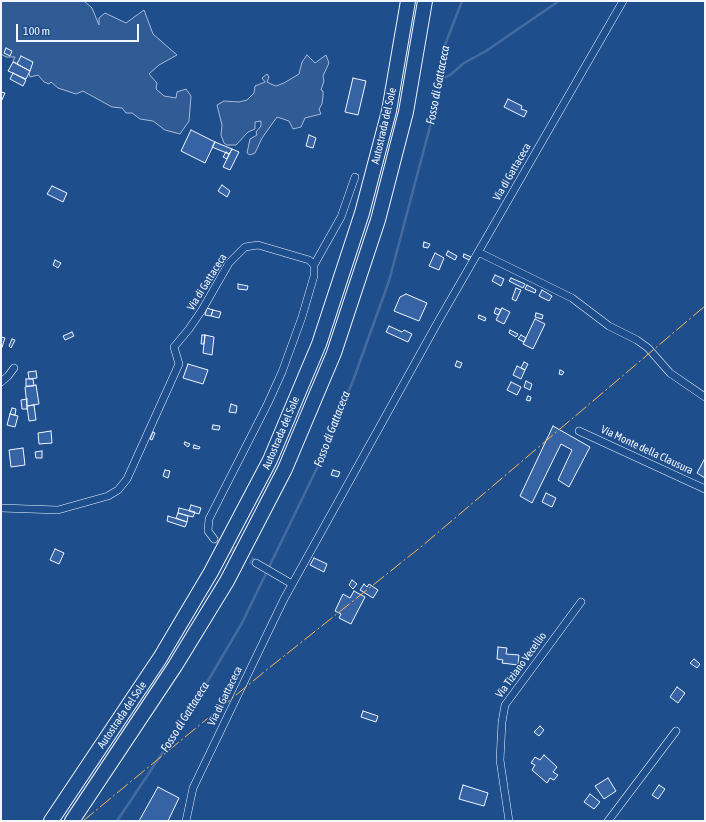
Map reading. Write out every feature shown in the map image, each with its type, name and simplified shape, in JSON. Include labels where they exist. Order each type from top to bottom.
[{"type":"highway","name":"Autostrada del Sole","points":[[51,821],[160,658],[210,572],[270,460],[319,344],[362,213],[389,111],[408,1]]},
{"type":"highway","name":"Autostrada del Sole","points":[[72,821],[175,666],[227,581],[285,469],[334,353],[378,220],[406,112],[425,1]]},
{"type":"street","name":"Via di Gattaceca","points":[[186,821],[194,788],[292,584],[478,252],[623,1]]},
{"type":"street","points":[[214,539],[208,531],[209,519],[268,403],[282,372],[302,317],[314,276],[314,265],[341,217],[355,177]]},
{"type":"street","name":"Via di Gattaceca","points":[[1,508],[58,510],[108,496],[118,490],[127,479],[179,364],[174,347],[189,330],[230,263],[245,247],[258,245],[309,260],[314,265]]},
{"type":"street","points":[[478,252],[572,298],[609,326],[637,340],[648,348],[670,373],[705,397]]},
{"type":"street","points":[[1,382],[14,368]]},
{"type":"street","name":"Via Monte della Clausura","points":[[579,431],[705,489]]},
{"type":"street","points":[[256,563],[292,584]]},
{"type":"street","name":"Via Tiziano Vecellio","points":[[509,821],[500,760],[502,716],[505,705],[582,602]]},
{"type":"street","points":[[608,821],[676,731]]},
{"type":"shaded area","points":[[1,1],[84,1],[92,8],[99,25],[99,18],[105,13],[126,23],[144,10],[153,34],[177,55],[159,65],[149,74],[157,83],[156,89],[164,96],[176,98],[177,92],[186,89],[191,96],[189,121],[180,134],[165,130],[153,121],[140,119],[132,113],[126,113],[122,108],[112,107],[83,91],[76,94],[58,88],[51,82],[49,84],[44,82],[38,75],[30,77],[28,70],[13,61],[15,57],[6,57],[1,54]]},
{"type":"shaded area","points":[[307,55],[315,63],[326,55],[329,63],[323,76],[324,81],[321,90],[323,91],[323,96],[322,104],[319,109],[321,114],[305,118],[301,127],[293,129],[289,121],[277,117],[262,138],[255,153],[250,155],[247,153],[250,139],[257,135],[256,132],[261,126],[261,121],[255,122],[255,129],[248,132],[236,145],[227,145],[224,143],[221,135],[222,125],[217,105],[224,101],[239,102],[247,100],[254,93],[255,86],[265,82],[262,78],[267,74],[269,77],[267,82],[276,86],[284,83],[299,74],[302,62]]},
{"type":"building","points":[[6,48],[12,51],[10,56],[4,53]]},
{"type":"building","points":[[21,56],[33,62],[30,71],[17,64]]},
{"type":"building","points":[[13,62],[30,71],[26,79],[8,71]]},
{"type":"building","points":[[13,73],[26,80],[23,86],[10,79]]},
{"type":"building","points":[[353,78],[366,81],[358,115],[345,112]]},
{"type":"building","points":[[1,92],[5,93],[2,100],[1,100]]},
{"type":"building","points":[[508,99],[522,106],[521,109],[527,111],[524,117],[504,107]]},
{"type":"building","points":[[191,130],[215,142],[205,163],[181,151]]},
{"type":"building","points":[[309,135],[316,138],[313,148],[306,146]]},
{"type":"building","points":[[215,142],[232,149],[229,154],[212,147]]},
{"type":"building","points":[[232,149],[239,152],[230,170],[223,167]]},
{"type":"building","points":[[226,152],[229,154],[227,159],[223,157]]},
{"type":"building","points":[[222,185],[230,191],[227,197],[218,191]]},
{"type":"building","points":[[52,186],[67,193],[63,202],[47,194]]},
{"type":"building","points":[[424,242],[430,244],[428,248],[423,247]]},
{"type":"building","points":[[448,251],[457,256],[455,260],[446,255]]},
{"type":"building","points":[[435,253],[444,258],[439,270],[429,266]]},
{"type":"building","points":[[464,254],[471,257],[469,260],[463,257]]},
{"type":"building","points":[[55,260],[61,263],[58,268],[53,265]]},
{"type":"building","points":[[495,275],[504,279],[501,286],[492,281]]},
{"type":"building","points":[[511,278],[525,284],[523,288],[509,281]]},
{"type":"building","points":[[238,284],[248,286],[247,290],[238,289]]},
{"type":"building","points":[[527,285],[536,290],[535,293],[525,289]]},
{"type":"building","points":[[516,288],[521,290],[516,301],[512,299]]},
{"type":"building","points":[[542,290],[552,296],[549,301],[539,296]]},
{"type":"building","points":[[406,294],[427,303],[419,321],[394,311],[400,297]]},
{"type":"building","points":[[207,308],[213,310],[211,316],[205,315]]},
{"type":"building","points":[[496,308],[501,310],[498,315],[494,313]]},
{"type":"building","points":[[502,308],[510,312],[504,324],[496,320]]},
{"type":"building","points":[[213,310],[221,312],[219,318],[211,316]]},
{"type":"building","points":[[536,313],[543,315],[542,319],[535,317]]},
{"type":"building","points":[[479,315],[486,318],[485,321],[478,318]]},
{"type":"building","points":[[535,319],[545,324],[533,349],[523,344]]},
{"type":"building","points":[[389,326],[402,332],[404,330],[412,334],[408,342],[386,332]]},
{"type":"building","points":[[510,330],[518,334],[516,337],[509,333]]},
{"type":"building","points":[[72,332],[74,336],[65,340],[63,336]]},
{"type":"building","points":[[202,335],[205,335],[204,344],[201,344]]},
{"type":"building","points":[[205,335],[214,337],[212,355],[203,353]]},
{"type":"building","points":[[521,335],[526,338],[524,342],[518,339]]},
{"type":"building","points":[[1,337],[5,338],[1,350]]},
{"type":"building","points":[[12,339],[15,340],[11,348],[9,346]]},
{"type":"building","points":[[457,361],[462,363],[460,368],[455,366]]},
{"type":"building","points":[[524,362],[528,364],[525,370],[521,368]]},
{"type":"building","points":[[188,364],[208,370],[203,384],[183,378]]},
{"type":"building","points":[[517,366],[525,370],[521,379],[513,375]]},
{"type":"building","points":[[560,370],[564,372],[562,375],[559,374]]},
{"type":"building","points":[[36,371],[37,378],[29,379],[28,372]]},
{"type":"building","points":[[26,379],[33,379],[34,386],[26,386]]},
{"type":"building","points":[[526,381],[532,384],[530,390],[524,387]]},
{"type":"building","points":[[511,382],[521,387],[517,395],[507,390]]},
{"type":"building","points":[[36,385],[39,404],[27,406],[25,387]]},
{"type":"building","points":[[528,396],[531,397],[530,401],[526,400]]},
{"type":"building","points":[[27,399],[27,409],[22,409],[21,400]]},
{"type":"building","points":[[231,404],[237,406],[236,413],[229,412]]},
{"type":"building","points":[[34,405],[36,420],[29,421],[27,406]]},
{"type":"building","points":[[12,408],[16,409],[15,415],[10,414]]},
{"type":"building","points":[[10,414],[18,416],[15,427],[7,425]]},
{"type":"building","points":[[213,425],[220,426],[219,430],[212,429]]},
{"type":"building","points":[[553,426],[590,447],[569,487],[558,480],[572,450],[561,444],[532,503],[520,496]]},
{"type":"building","points":[[51,431],[52,443],[39,444],[38,433]]},
{"type":"building","points":[[153,432],[155,433],[152,440],[150,439]]},
{"type":"building","points":[[185,442],[190,444],[188,447],[184,444]]},
{"type":"building","points":[[194,445],[200,447],[199,449],[193,448]]},
{"type":"building","points":[[23,448],[25,465],[11,467],[9,450]]},
{"type":"building","points":[[42,451],[42,458],[36,458],[35,452]]},
{"type":"building","points":[[704,460],[705,461],[705,478],[697,473]]},
{"type":"building","points":[[165,470],[170,471],[168,478],[163,476]]},
{"type":"building","points":[[333,470],[340,472],[338,477],[331,475]]},
{"type":"building","points":[[546,493],[556,498],[552,507],[542,502]]},
{"type":"building","points":[[191,505],[201,508],[199,514],[189,511]]},
{"type":"building","points":[[179,508],[195,512],[193,517],[178,513]]},
{"type":"building","points":[[178,513],[188,516],[187,522],[176,518]]},
{"type":"building","points":[[168,516],[187,522],[185,527],[167,521]]},
{"type":"building","points":[[55,549],[64,553],[59,564],[50,560]]},
{"type":"building","points":[[314,558],[327,564],[324,572],[310,565]]},
{"type":"building","points":[[352,580],[357,584],[353,589],[349,585]]},
{"type":"building","points":[[364,584],[367,587],[369,584],[378,590],[373,598],[360,590]]},
{"type":"building","points":[[354,591],[365,597],[351,624],[339,618],[341,614],[335,611],[343,594],[350,598]]},
{"type":"building","points":[[498,647],[507,648],[506,654],[519,655],[518,665],[502,663],[503,660],[497,659]]},
{"type":"building","points":[[694,659],[700,664],[697,668],[690,663]]},
{"type":"building","points":[[677,687],[685,693],[678,703],[670,697]]},
{"type":"building","points":[[363,711],[378,716],[376,722],[361,717]]},
{"type":"building","points":[[540,726],[544,730],[539,736],[534,732]]},
{"type":"building","points":[[544,755],[557,767],[553,772],[558,775],[554,780],[550,778],[547,783],[532,770],[535,765],[531,763],[535,757],[540,760]]},
{"type":"building","points":[[608,778],[616,791],[604,799],[595,786]]},
{"type":"building","points":[[463,785],[488,793],[484,806],[459,799]]},
{"type":"building","points":[[659,785],[665,789],[658,799],[652,795]]},
{"type":"building","points":[[158,787],[179,798],[168,821],[139,821]]},
{"type":"building","points":[[590,794],[600,802],[594,809],[584,802]]},
{"type":"waterway","name":"Fosso di Gattaceca","points":[[117,821],[189,713],[242,623],[317,468],[354,378],[389,281],[436,104],[443,50],[462,1]]},
{"type":"waterway","points":[[440,80],[450,75],[464,63],[486,51],[559,1]]},
{"type":"tunnel","points":[[214,539],[256,563]]},
{"type":"power","points":[[83,821],[264,672],[422,546],[705,306]]}]
